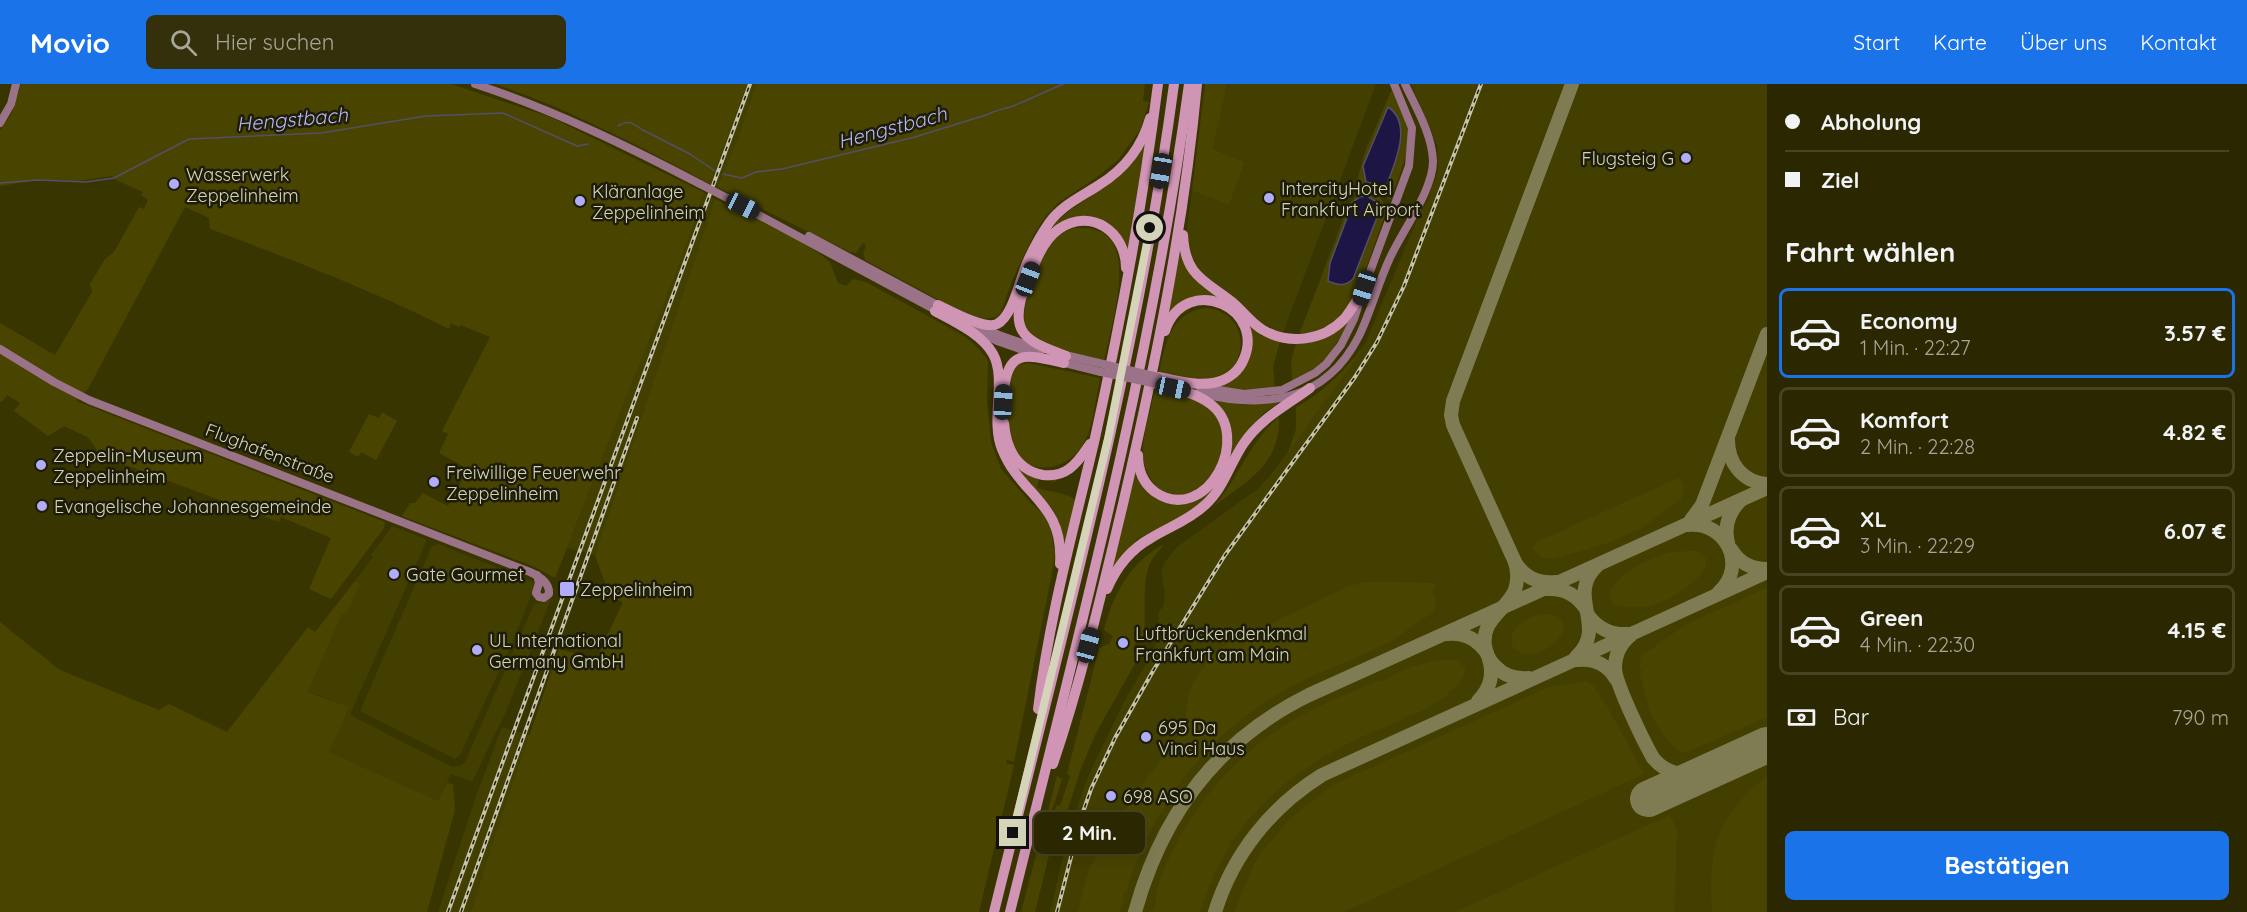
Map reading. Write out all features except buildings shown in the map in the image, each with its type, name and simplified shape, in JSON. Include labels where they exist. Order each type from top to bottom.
[{"type":"highway","points":[[993,912],[1030,766],[1124,365],[1161,171],[1174,84]]},
{"type":"highway","points":[[1010,912],[1107,516],[1138,377],[1168,226],[1190,84]]},
{"type":"highway","points":[[1156,377],[1182,211],[1197,84]]},
{"type":"highway","points":[[1030,766],[1039,695],[1054,614],[1125,292],[1149,155],[1158,88]]},
{"type":"highway","points":[[937,308],[986,325],[995,325],[1004,319],[1010,310],[1035,247],[1049,223],[1065,206],[1105,181],[1128,163],[1144,135],[1158,88]]},
{"type":"highway","points":[[1182,211],[1184,252],[1192,271],[1204,283],[1234,304],[1258,327],[1281,338],[1313,337],[1337,324],[1345,318],[1364,288]]},
{"type":"highway","points":[[1065,359],[1031,342],[1022,332],[1018,322],[1020,302],[1033,267],[1052,235],[1065,226],[1077,222],[1091,222],[1108,228],[1116,236],[1123,250],[1126,263],[1125,292]]},
{"type":"highway","points":[[1037,804],[1059,747],[1097,614],[1140,429],[1156,377],[1168,323],[1183,307],[1196,301],[1212,300],[1227,306],[1239,317],[1246,332],[1246,351],[1241,364],[1230,377],[1206,384],[1156,377]]},
{"type":"highway","points":[[937,308],[986,344],[995,359],[998,374],[997,428],[1001,446],[1012,468],[1049,511],[1059,537],[1060,560],[1054,614]]},
{"type":"highway","points":[[1065,359],[1023,357],[1010,365],[1005,379],[1003,402],[1004,429],[1010,448],[1017,461],[1028,470],[1042,475],[1055,475],[1075,465],[1095,436]]},
{"type":"highway","points":[[1140,429],[1139,466],[1146,482],[1157,493],[1174,499],[1193,497],[1206,490],[1219,473],[1228,443],[1227,428],[1223,418],[1215,408],[1197,396],[1156,377]]},
{"type":"highway","points":[[1097,614],[1108,586],[1128,556],[1143,543],[1188,518],[1208,503],[1222,483],[1243,444],[1277,400],[1310,388]]},
{"type":"street","points":[[7,111],[11,84]]},
{"type":"street","points":[[0,123],[7,111],[16,84]]},
{"type":"street","points":[[475,84],[582,125],[775,223],[810,237],[937,308],[999,335],[1065,359],[1156,377],[1237,401],[1257,402],[1277,400],[1294,393],[1337,351],[1354,319],[1409,166],[1412,128],[1394,84]]},
{"type":"street","points":[[1310,388],[1331,373],[1350,350],[1367,318],[1389,259],[1428,186],[1432,167],[1431,146],[1405,84]]},
{"type":"street","name":"Flughafenstraße","points":[[0,349],[54,382],[89,399],[536,575],[544,581],[549,591],[544,598],[537,594]]},
{"type":"shaded area","points":[[21,84],[451,84],[550,117],[705,193],[701,198],[698,214],[678,267],[555,578],[535,567],[402,516],[410,503],[415,503],[423,493],[448,506],[468,469],[439,453],[448,434],[442,431],[490,337],[451,323],[449,329],[361,288],[213,230],[210,228],[209,218],[185,207],[88,389],[76,401],[385,522],[384,528],[331,599],[309,589],[331,538],[281,517],[279,522],[101,456],[89,438],[64,426],[48,436],[14,411],[20,403],[7,395],[2,402],[0,401],[0,323],[55,355],[92,292],[90,284],[105,259],[114,252],[139,207],[144,209],[148,200],[141,195],[143,192],[112,176],[78,181],[39,180],[0,186],[0,131],[12,113]]},
{"type":"shaded area","points":[[495,84],[747,84],[710,184],[631,142],[577,117]]},
{"type":"shaded area","points":[[747,84],[756,84],[739,136],[717,187],[710,184]]},
{"type":"shaded area","points":[[756,84],[1145,84],[1143,101],[1149,102],[1140,130],[1118,160],[1058,203],[1046,216],[1034,234],[1012,281],[1001,312],[996,317],[982,319],[952,307],[865,260],[863,253],[866,246],[863,243],[856,253],[850,252],[717,187],[739,136]]},
{"type":"shaded area","points":[[1205,84],[1227,84],[1213,149],[1245,162],[1229,205],[1192,191]]},
{"type":"shaded area","points":[[1227,84],[1376,84],[1283,333],[1263,324],[1208,282],[1195,266],[1188,251],[1186,236],[1192,191],[1229,205],[1245,162],[1213,149]]},
{"type":"shaded area","points":[[1411,84],[1767,84],[1767,912],[1050,912],[1071,823],[1090,772],[1124,702],[1154,650],[1159,611],[1163,607],[1165,594],[1161,572],[1165,562],[1177,547],[1259,488],[1317,413],[1365,344],[1419,215],[1427,202],[1438,171],[1438,147]]},
{"type":"shaded area","points":[[1392,89],[1406,119],[1408,140],[1407,150],[1390,201],[1382,189],[1366,185],[1355,188],[1365,152]]},
{"type":"shaded area","points":[[1388,107],[1400,123],[1401,133],[1394,165],[1387,184],[1384,186],[1366,182],[1363,166]]},
{"type":"shaded area","points":[[1150,128],[1128,248],[1111,226],[1103,221],[1086,220],[1050,230],[1067,213],[1105,187],[1127,168]]},
{"type":"shaded area","points":[[1367,191],[1375,193],[1380,198],[1386,212],[1356,292],[1344,312],[1335,321],[1318,330],[1299,335],[1349,204],[1359,193]]},
{"type":"shaded area","points":[[705,193],[715,199],[595,555],[567,548],[678,267],[698,214],[701,198]]},
{"type":"shaded area","points":[[1367,196],[1378,203],[1379,210],[1376,220],[1353,279],[1347,283],[1335,284],[1328,281],[1330,263],[1353,202],[1360,197]]},
{"type":"shaded area","points":[[715,199],[788,234],[820,254],[830,262],[838,283],[846,286],[853,279],[866,282],[966,337],[980,350],[988,361],[987,402],[991,442],[1001,469],[1043,514],[1050,525],[1055,554],[1053,568],[1014,762],[1007,760],[1006,763],[1014,765],[979,912],[471,912],[559,649],[596,659],[623,602],[610,597],[595,555]]},
{"type":"shaded area","points":[[1074,228],[1101,232],[1109,238],[1116,249],[1119,280],[1104,361],[1062,349],[1041,340],[1027,330],[1024,322],[1027,298],[1043,257],[1056,238]]},
{"type":"shaded area","points":[[1181,249],[1220,299],[1208,297],[1165,325]]},
{"type":"shaded area","points":[[1206,308],[1225,314],[1238,329],[1241,344],[1234,366],[1223,376],[1208,380],[1159,373],[1167,340],[1177,322],[1194,311]]},
{"type":"shaded area","points":[[1350,319],[1339,339],[1320,364],[1292,382],[1291,361],[1296,344],[1312,342],[1325,337],[1338,330]]},
{"type":"shaded area","points":[[1251,327],[1260,335],[1280,342],[1273,366],[1275,388],[1247,391],[1216,386],[1234,379],[1241,373],[1250,348],[1249,329]]},
{"type":"shaded area","points":[[1365,344],[1288,453],[1296,429],[1296,407],[1317,394],[1334,379]]},
{"type":"shaded area","points":[[1028,363],[1100,378],[1093,418],[1085,441],[1074,456],[1058,465],[1043,468],[1031,465],[1022,459],[1011,439],[1008,413],[1010,381],[1017,365]]},
{"type":"shaded area","points":[[1155,390],[1200,402],[1216,416],[1223,434],[1222,452],[1214,470],[1203,485],[1188,494],[1173,495],[1157,487],[1145,466],[1143,441]]},
{"type":"shaded area","points":[[1209,400],[1243,405],[1277,402],[1277,404],[1249,428],[1222,476],[1205,500],[1179,518],[1137,539],[1113,568],[1136,464],[1143,483],[1191,501],[1230,449]]},
{"type":"shaded area","points":[[382,412],[397,421],[376,460],[361,452],[358,457],[349,452],[369,414],[379,418]]},
{"type":"shaded area","points":[[1279,417],[1274,447],[1260,470],[1214,506],[1231,484],[1260,437]]},
{"type":"shaded area","points":[[1002,436],[1029,474],[1073,472],[1054,482],[1039,479],[1037,488],[1063,494],[1076,501],[1065,551],[1056,515],[1019,474]]},
{"type":"shaded area","points":[[1678,478],[1684,488],[1681,499],[1640,529],[1605,544],[1552,559],[1541,557],[1533,548],[1537,542]]},
{"type":"shaded area","points":[[392,526],[426,539],[426,542],[350,715],[452,767],[460,766],[465,762],[534,604],[546,602],[552,597],[505,714],[472,782],[451,774],[438,801],[328,752],[332,700],[308,692],[342,614],[345,615],[360,582],[355,581]]},
{"type":"shaded area","points":[[438,544],[536,583],[514,639],[460,755],[455,759],[360,711],[432,546]]},
{"type":"shaded area","points":[[1164,544],[1150,563],[1147,572],[1143,641],[1139,643],[1136,641],[1133,651],[1137,653],[1138,658],[1096,733],[1080,771],[1057,844],[1055,843],[1056,805],[1060,806],[1070,776],[1067,774],[1099,648],[1109,644],[1113,636],[1104,630],[1108,616],[1118,591],[1133,569],[1152,551]]},
{"type":"shaded area","points":[[1679,551],[1681,553],[1698,551],[1706,559],[1705,567],[1691,584],[1669,598],[1647,607],[1613,604],[1609,594],[1630,570],[1658,556]]},
{"type":"shaded area","points":[[355,581],[360,583],[346,615],[342,614],[308,692],[349,707],[329,752],[438,801],[447,783],[453,784],[455,810],[427,912],[0,912],[0,622],[60,670],[159,710],[169,704],[227,732],[308,627],[315,632]]},
{"type":"shaded area","points":[[1367,582],[1435,583],[1435,588],[1431,590],[1436,597],[1435,608],[1431,614],[1421,618],[1419,622],[1389,642],[1298,683],[1239,721],[1213,744],[1170,798],[1138,859],[1126,892],[1123,894],[1124,899],[1120,912],[1078,912],[1090,866],[1131,801],[1182,731],[1191,688],[1212,657],[1220,648],[1349,586]]},
{"type":"shaded area","points":[[1767,588],[1767,717],[1685,753],[1680,751],[1665,736],[1650,711],[1640,674],[1642,671],[1639,668],[1641,656],[1687,624]]},
{"type":"shaded area","points":[[1540,615],[1554,615],[1562,621],[1564,630],[1549,647],[1528,654],[1513,648],[1511,636],[1524,621]]},
{"type":"shaded area","points":[[1436,660],[1439,662],[1457,660],[1465,668],[1460,683],[1448,692],[1447,696],[1418,713],[1401,718],[1401,721],[1352,741],[1329,754],[1307,767],[1267,800],[1233,840],[1229,841],[1230,845],[1215,871],[1200,912],[1151,912],[1156,904],[1158,887],[1165,866],[1181,836],[1206,798],[1236,764],[1271,735],[1322,705],[1377,681],[1385,680],[1402,670]]},
{"type":"shaded area","points":[[1586,681],[1595,687],[1606,704],[1644,774],[1344,912],[1234,912],[1257,858],[1291,818],[1333,785],[1549,687]]},
{"type":"shaded area","points":[[502,727],[530,735],[471,912],[438,912],[475,799]]},
{"type":"shaded area","points":[[1057,776],[1062,779],[1052,811],[1051,847],[1035,912],[1021,912]]},
{"type":"shaded area","points":[[1767,776],[1767,912],[1712,912],[1712,870],[1719,835],[1737,805]]},
{"type":"shaded area","points":[[1670,815],[1677,830],[1674,912],[1455,912]]},
{"type":"waterway","name":"Hengstbach","points":[[723,174],[742,178],[756,172],[782,169],[915,137],[1013,106],[1063,84]]},
{"type":"waterway","name":"Hengstbach","points":[[0,183],[38,180],[86,182],[114,178],[189,139],[321,133],[426,116],[503,113],[577,146],[588,144]]},
{"type":"waterway","name":"Hengstbach","points":[[618,126],[627,122],[632,123],[690,154],[715,171]]},
{"type":"taxiway","points":[[1556,582],[1543,582],[1532,578],[1515,562],[1453,425],[1451,415],[1453,401],[1572,84]]},
{"type":"taxiway","points":[[1691,520],[1702,505],[1767,334]]},
{"type":"taxiway","points":[[1728,440],[1731,457],[1738,470],[1751,480],[1767,484]]},
{"type":"taxiway","points":[[1135,912],[1146,876],[1178,812],[1221,758],[1247,734],[1276,713],[1309,695],[1767,488]]},
{"type":"taxiway","points":[[1728,543],[1726,531],[1728,520],[1732,510],[1740,501]]},
{"type":"taxiway","points":[[1688,525],[1713,530],[1729,547],[1732,570],[1728,581],[1719,592]]},
{"type":"taxiway","points":[[1731,549],[1746,564],[1767,569]]},
{"type":"taxiway","points":[[1515,562],[1517,569],[1515,590],[1490,622],[1485,637],[1485,646],[1491,662],[1502,672],[1515,677],[1529,678]]},
{"type":"taxiway","points":[[1576,657],[1585,646],[1589,634],[1585,589],[1588,577],[1597,566]]},
{"type":"taxiway","points":[[1215,912],[1232,871],[1256,834],[1286,802],[1322,775],[1767,572]]},
{"type":"taxiway","points":[[1547,589],[1570,593],[1586,609]]},
{"type":"taxiway","points":[[1588,615],[1605,630],[1628,634]]},
{"type":"taxiway","points":[[1447,634],[1459,634],[1470,638],[1487,653]]},
{"type":"taxiway","points":[[1631,635],[1617,654],[1616,676],[1653,758],[1665,769],[1679,774],[1709,771]]},
{"type":"taxiway","points":[[1478,701],[1490,682],[1489,659]]},
{"type":"taxiway","points":[[1577,660],[1589,660],[1600,664],[1616,679]]},
{"type":"runway","points":[[1648,799],[1767,745]]},
{"type":"railway","points":[[448,912],[750,84]]},
{"type":"railway","points":[[1057,912],[1081,818],[1091,789],[1115,738],[1153,671],[1225,555],[1355,377],[1377,342],[1404,286],[1481,84]]},
{"type":"railway","points":[[461,912],[637,418]]},
{"type":"place","name":"Flugsteig G","points":[[1686,158]]},
{"type":"place","name":"Wasserwerk Zeppelinheim","points":[[174,184]]},
{"type":"place","name":"IntercityHotel Frankfurt Airport","points":[[1269,198]]},
{"type":"place","name":"Kläranlage Zeppelinheim","points":[[580,201]]},
{"type":"place","name":"Zeppelin-Museum Zeppelinheim","points":[[41,465]]},
{"type":"place","name":"Freiwillige Feuerwehr Zeppelinheim","points":[[434,482]]},
{"type":"place","name":"Evangelische Johannesgemeinde","points":[[42,506]]},
{"type":"place","name":"Gate Gourmet","points":[[394,574]]},
{"type":"place","name":"Zeppelinheim","points":[[567,589]]},
{"type":"place","name":"Luftbrückendenkmal Frankfurt am Main","points":[[1123,643]]},
{"type":"place","name":"UL International Germany GmbH","points":[[477,650]]},
{"type":"place","name":"695 Da Vinci Haus","points":[[1146,737]]},
{"type":"place","name":"698 ASO","points":[[1111,796]]},
{"type":"route","points":[[1013,833],[1108,439],[1150,228]]}]
